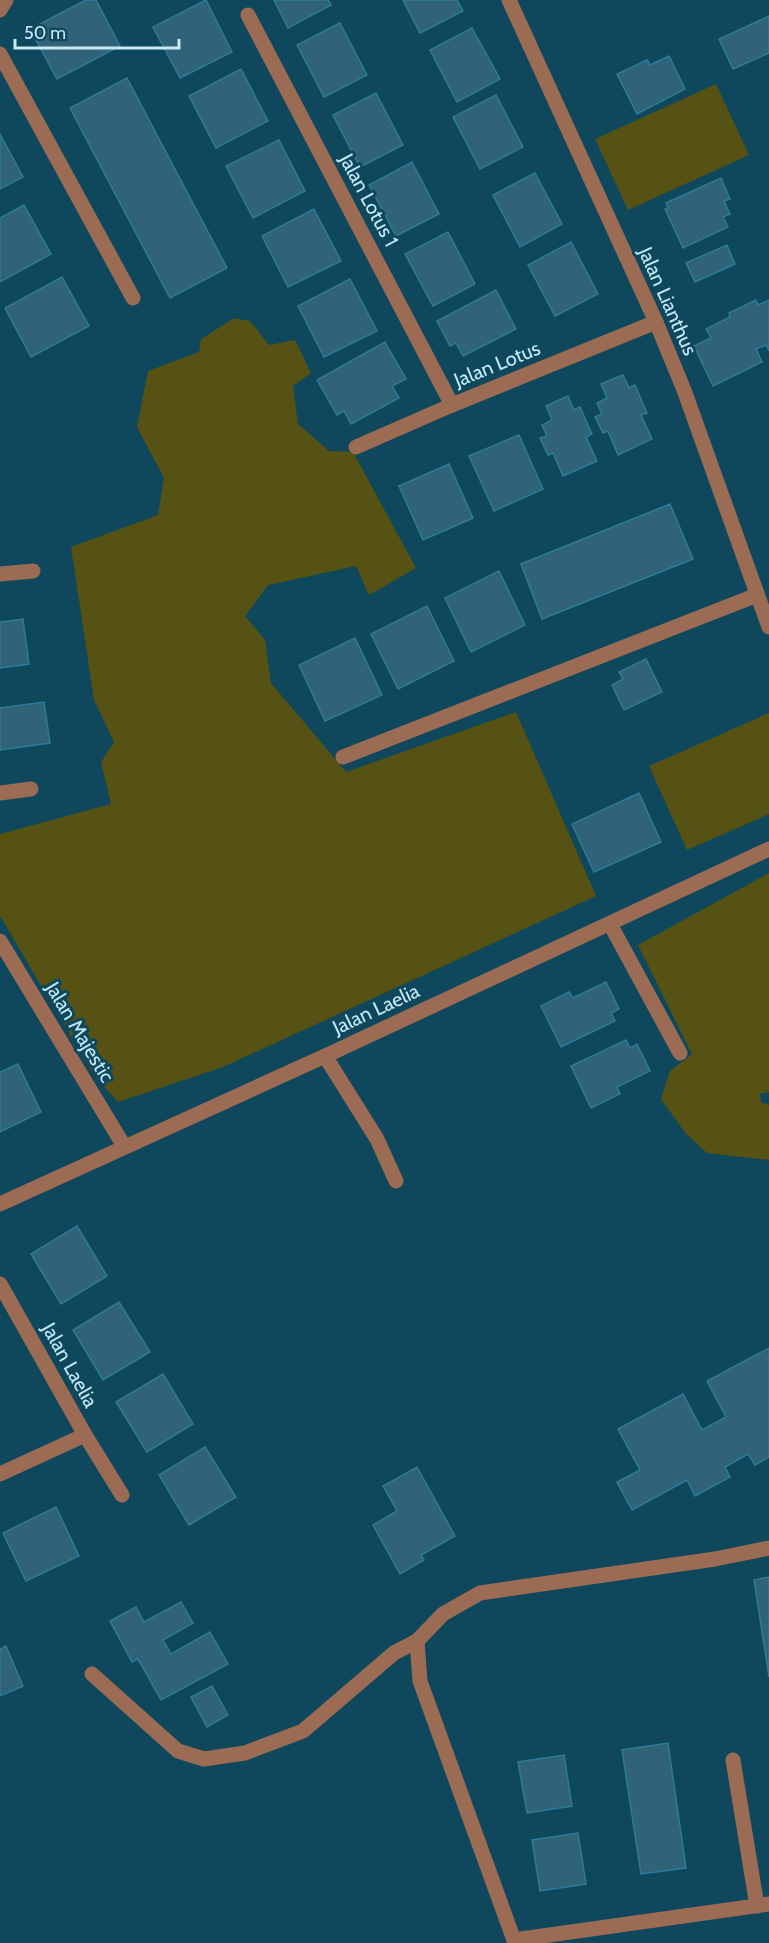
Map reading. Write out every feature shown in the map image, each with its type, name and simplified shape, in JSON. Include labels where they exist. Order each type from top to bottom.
[{"type":"street","points":[[0,10],[6,0]]},
{"type":"street","name":"Jalan Lianthus","points":[[509,0],[656,322],[684,390],[769,627]]},
{"type":"street","name":"Jalan Lotus 1","points":[[248,15],[452,405]]},
{"type":"street","points":[[0,54],[133,298]]},
{"type":"street","name":"Jalan Lotus","points":[[356,447],[452,405],[656,322]]},
{"type":"street","points":[[0,574],[33,571]]},
{"type":"street","points":[[343,757],[757,595]]},
{"type":"street","points":[[0,793],[31,789]]},
{"type":"street","name":"Jalan Laelia","points":[[0,1204],[325,1056],[769,849]]},
{"type":"street","points":[[610,924],[681,1053]]},
{"type":"street","name":"Jalan Majestic","points":[[0,940],[124,1146]]},
{"type":"street","points":[[325,1056],[377,1139],[396,1180]]},
{"type":"street","name":"Jalan Laelia","points":[[0,1284],[85,1436],[122,1495]]},
{"type":"street","name":"Jalan Laelia","points":[[0,1474],[85,1436]]},
{"type":"street","points":[[92,1674],[178,1751],[204,1759],[245,1753],[303,1731],[394,1653],[417,1641],[443,1614],[480,1593],[716,1559],[769,1548]]},
{"type":"street","points":[[417,1641],[420,1681],[515,1941],[763,1905],[733,1760]]},
{"type":"shaded area","points":[[716,84],[749,155],[628,210],[595,139]]},
{"type":"shaded area","points":[[234,318],[250,321],[269,345],[295,340],[311,373],[293,386],[298,424],[329,451],[353,452],[416,568],[369,595],[356,566],[268,585],[245,616],[265,640],[271,683],[346,772],[516,712],[596,896],[223,1067],[118,1102],[95,1077],[0,916],[0,834],[111,804],[101,762],[114,742],[94,700],[71,547],[158,515],[164,478],[137,427],[148,371],[199,352],[201,339]]},
{"type":"shaded area","points":[[769,713],[769,814],[687,850],[649,766]]},
{"type":"shaded area","points":[[769,873],[769,1092],[760,1094],[761,1102],[769,1105],[769,1160],[707,1153],[686,1134],[661,1099],[670,1071],[692,1054],[638,945]]},
{"type":"building","points":[[86,0],[96,0],[120,46],[57,79],[30,29]]},
{"type":"building","points":[[206,0],[232,52],[180,78],[153,27]]},
{"type":"building","points":[[274,0],[328,0],[331,5],[288,28]]},
{"type":"building","points":[[403,0],[457,0],[463,11],[420,33]]},
{"type":"building","points":[[769,16],[769,53],[733,69],[719,39]]},
{"type":"building","points":[[340,23],[367,75],[324,97],[297,45]]},
{"type":"building","points":[[472,28],[500,79],[457,102],[430,50]]},
{"type":"building","points":[[669,56],[685,89],[637,114],[617,74],[647,60],[650,65]]},
{"type":"building","points":[[241,69],[268,121],[216,148],[189,96]]},
{"type":"building","points":[[127,78],[227,268],[170,298],[70,108]]},
{"type":"building","points":[[376,93],[403,145],[360,167],[333,115]]},
{"type":"building","points":[[496,95],[523,147],[480,169],[453,117]]},
{"type":"building","points":[[0,134],[23,177],[0,189]]},
{"type":"building","points":[[279,140],[305,191],[253,218],[226,166]]},
{"type":"building","points":[[412,162],[439,214],[396,236],[369,185]]},
{"type":"building","points":[[535,173],[562,224],[520,247],[493,195]]},
{"type":"building","points":[[721,178],[730,199],[724,201],[730,214],[723,217],[728,227],[683,248],[665,209],[668,208],[666,203]]},
{"type":"building","points":[[24,205],[51,254],[0,282],[0,218]]},
{"type":"building","points":[[314,209],[341,261],[288,287],[262,236]]},
{"type":"building","points":[[448,232],[475,284],[433,306],[405,254]]},
{"type":"building","points":[[571,242],[598,294],[555,316],[528,265]]},
{"type":"building","points":[[727,245],[735,264],[695,282],[686,263]]},
{"type":"building","points":[[62,277],[89,326],[31,357],[5,308]]},
{"type":"building","points":[[350,279],[377,331],[324,357],[298,306]]},
{"type":"building","points":[[496,290],[516,329],[463,356],[456,343],[450,346],[437,321]]},
{"type":"building","points":[[756,300],[758,305],[769,300],[769,351],[766,345],[756,349],[762,362],[713,386],[694,346],[711,338],[706,329],[730,317],[729,313]]},
{"type":"building","points":[[385,342],[406,379],[392,386],[399,398],[351,424],[344,411],[337,415],[317,380]]},
{"type":"building","points":[[623,375],[629,388],[635,385],[647,413],[641,415],[652,439],[618,455],[608,431],[603,433],[595,417],[602,414],[597,403],[607,398],[601,384]]},
{"type":"building","points":[[568,396],[574,410],[580,407],[592,434],[586,437],[597,461],[563,476],[553,453],[548,455],[540,438],[547,436],[542,425],[552,420],[546,406]]},
{"type":"building","points":[[519,435],[543,489],[494,511],[469,456]]},
{"type":"building","points":[[449,464],[473,518],[423,540],[399,486]]},
{"type":"building","points":[[670,504],[693,559],[542,619],[521,564]]},
{"type":"building","points":[[499,571],[525,625],[471,652],[445,598]]},
{"type":"building","points":[[427,606],[454,661],[398,689],[371,634]]},
{"type":"building","points":[[23,619],[29,664],[0,668],[0,622]]},
{"type":"building","points":[[355,638],[382,695],[325,721],[299,665]]},
{"type":"building","points":[[646,659],[662,692],[624,710],[612,685],[623,679],[619,672]]},
{"type":"building","points":[[44,702],[50,743],[0,750],[0,708]]},
{"type":"building","points":[[639,793],[661,842],[594,872],[572,824]]},
{"type":"building","points":[[606,982],[619,1009],[611,1013],[615,1021],[561,1047],[541,1006],[569,992],[573,998]]},
{"type":"building","points":[[626,1040],[630,1048],[637,1044],[650,1071],[617,1087],[620,1094],[591,1108],[571,1066]]},
{"type":"building","points":[[18,1064],[41,1112],[0,1132],[0,1072]]},
{"type":"building","points":[[77,1226],[107,1276],[61,1304],[31,1254]]},
{"type":"building","points":[[119,1302],[150,1352],[103,1380],[73,1330]]},
{"type":"building","points":[[769,1348],[769,1457],[755,1465],[748,1454],[725,1467],[730,1477],[695,1496],[687,1480],[632,1510],[617,1482],[640,1470],[618,1429],[683,1394],[702,1430],[726,1417],[707,1381]]},
{"type":"building","points":[[163,1374],[193,1424],[147,1452],[116,1402]]},
{"type":"building","points":[[205,1447],[236,1497],[189,1525],[159,1475]]},
{"type":"building","points":[[417,1467],[455,1536],[421,1555],[424,1560],[400,1574],[373,1525],[397,1511],[383,1486]]},
{"type":"building","points":[[56,1507],[79,1556],[26,1581],[3,1533]]},
{"type":"building","points":[[769,1577],[769,1677],[754,1580]]},
{"type":"building","points":[[181,1602],[193,1623],[163,1640],[171,1654],[210,1632],[228,1664],[161,1700],[138,1659],[132,1662],[110,1621],[136,1607],[144,1622]]},
{"type":"building","points":[[6,1646],[23,1686],[0,1696],[0,1649]]},
{"type":"building","points":[[212,1686],[228,1715],[207,1727],[191,1697]]},
{"type":"building","points":[[668,1743],[686,1868],[641,1874],[622,1750]]},
{"type":"building","points":[[564,1755],[572,1806],[527,1813],[518,1762]]},
{"type":"building","points":[[578,1833],[586,1884],[540,1891],[532,1840]]}]
